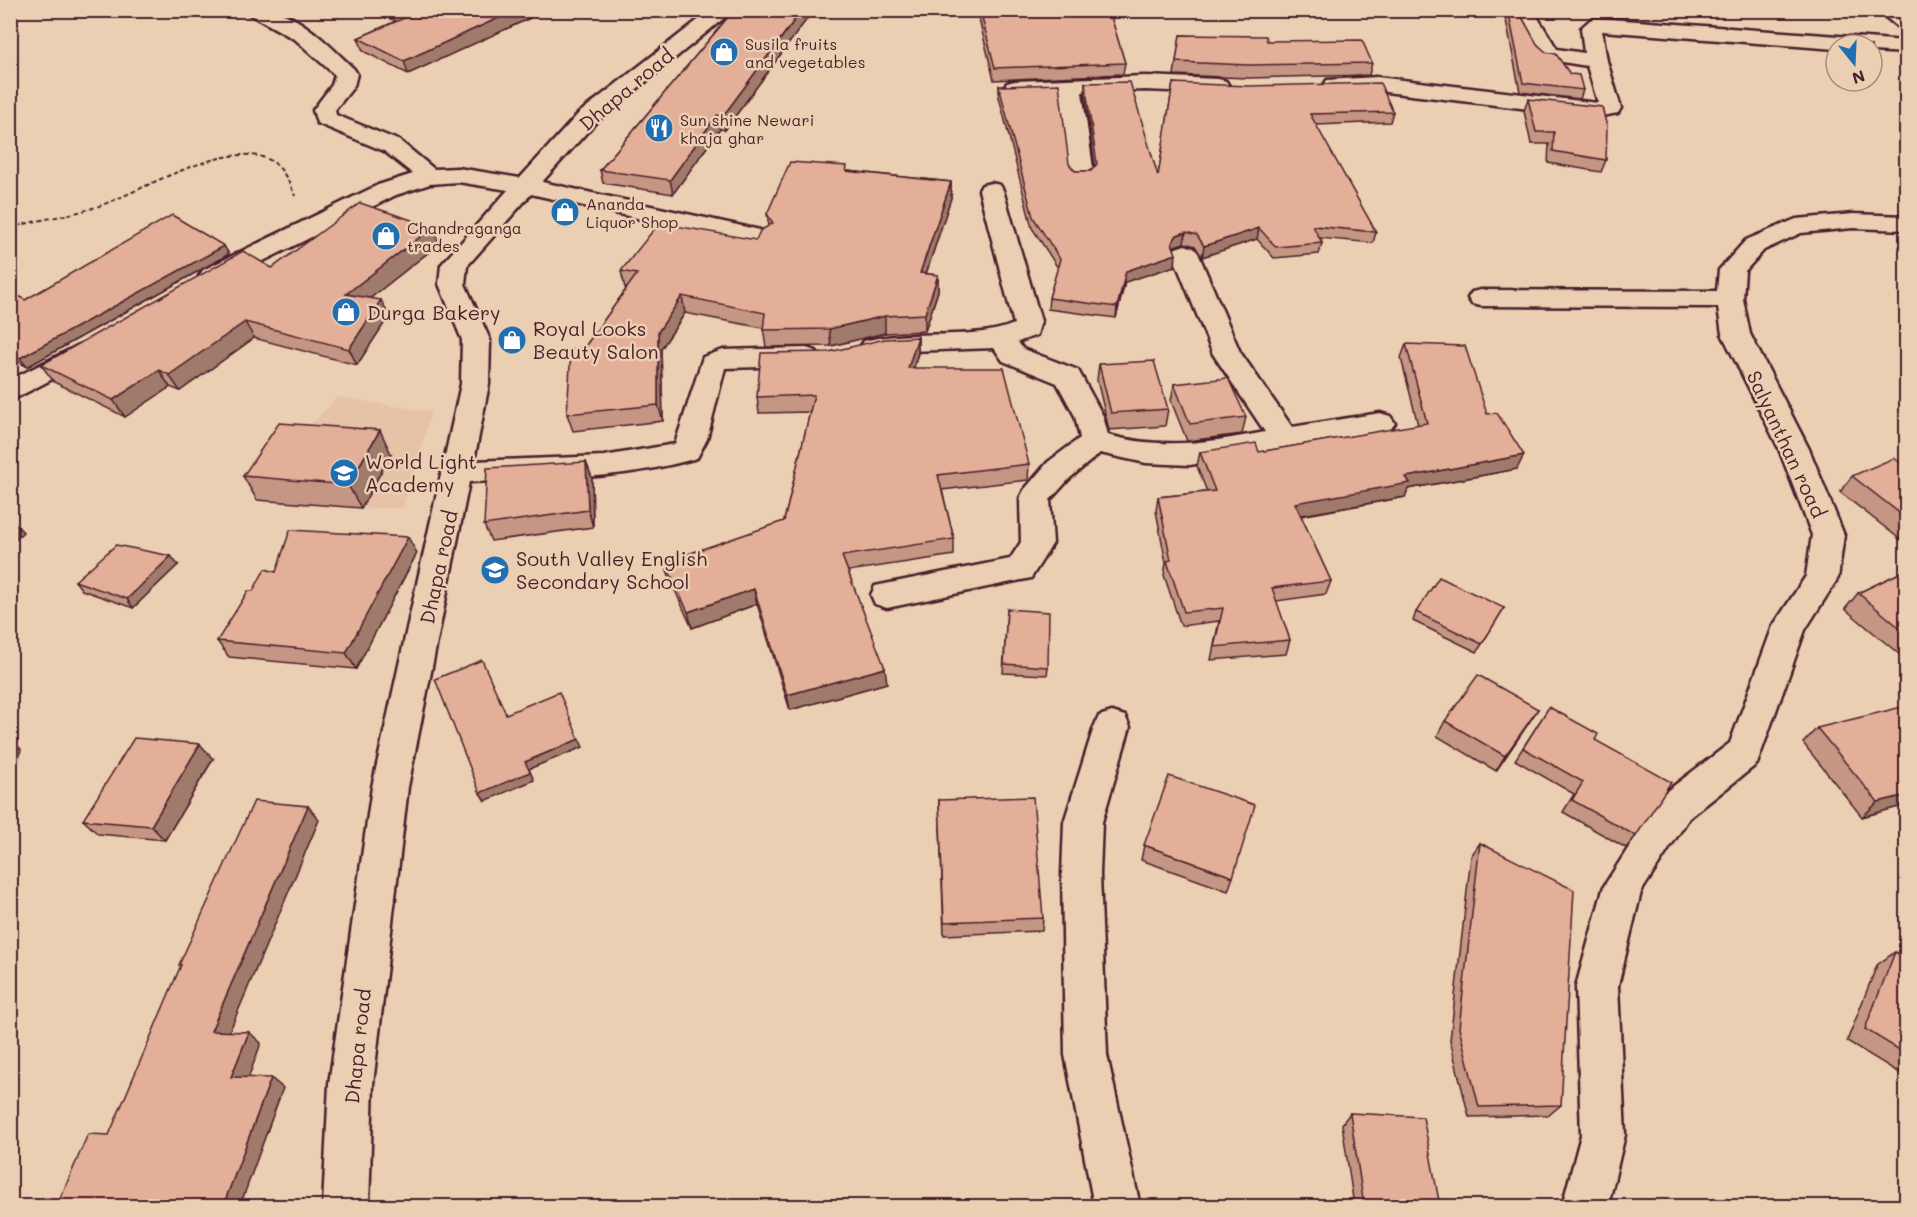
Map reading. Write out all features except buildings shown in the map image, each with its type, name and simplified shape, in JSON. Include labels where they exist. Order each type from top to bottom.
[{"type":"street","points":[[252,10],[294,27],[324,50],[346,74],[343,86],[324,110],[325,118],[396,146],[415,159],[428,177]]},
{"type":"street","name":"Dhapa road","points":[[346,1206],[351,1084],[390,787],[459,472],[475,384],[476,340],[452,284],[454,265],[587,118],[724,10]]},
{"type":"street","points":[[1523,10],[1546,51],[1551,55],[1596,61]]},
{"type":"street","points":[[1887,10],[1906,24]]},
{"type":"street","points":[[1313,85],[1377,84],[1564,108],[1604,109],[1610,108],[1609,99],[1596,61],[1590,17],[1824,40]]},
{"type":"street","points":[[1884,46],[1906,47]]},
{"type":"street","points":[[1001,88],[1145,83],[1237,87]]},
{"type":"street","points":[[1070,86],[1082,176]]},
{"type":"street","points":[[196,285],[307,227],[387,190],[428,177],[458,175],[527,186],[760,238]]},
{"type":"street","points":[[459,472],[633,463],[687,451],[712,363],[723,358],[840,356],[886,344],[1002,339],[1022,332],[1027,329],[1028,321],[991,190]]},
{"type":"street","name":"Salyanthan road","points":[[1585,1206],[1603,1135],[1597,986],[1623,886],[1676,806],[1744,753],[1790,627],[1822,578],[1828,535],[1794,449],[1736,334],[1730,299],[1732,270],[1748,250],[1774,234],[1796,226],[1824,223],[1906,223]]},
{"type":"street","points":[[1185,253],[1227,354],[1285,438]]},
{"type":"street","points":[[1481,298],[1730,299]]},
{"type":"street","points":[[10,392],[106,339]]},
{"type":"street","points":[[1002,339],[1013,355],[1068,377],[1089,416],[1095,441]]},
{"type":"street","points":[[1095,441],[1121,450],[1153,455],[1201,455],[1285,438],[1380,423]]},
{"type":"street","points":[[887,595],[1020,569],[1037,543],[1035,498],[1059,470],[1095,441]]},
{"type":"street","points":[[1112,727],[1083,822],[1081,874],[1086,1055],[1117,1206]]},
{"type":"path","points":[[10,228],[101,206],[145,189],[166,177],[226,156],[267,159],[282,171],[307,227]]},
{"type":"shaded area","name":"World Light Academy","points":[[337,397],[431,412],[403,508],[360,508],[292,446]]},
{"type":"place","name":"Susila fruits and vegetables","points":[[724,52]]},
{"type":"place","name":"Sun shine Newari khaja ghar","points":[[659,128]]},
{"type":"place","name":"Ananda Liquor Shop","points":[[565,212]]},
{"type":"place","name":"Chandraganga trades","points":[[386,236]]},
{"type":"place","name":"Durga Bakery","points":[[346,312]]},
{"type":"place","name":"Royal Looks Beauty Salon","points":[[512,340]]},
{"type":"place","name":"World Light Academy","points":[[344,473]]},
{"type":"place","name":"South Valley English Secondary School","points":[[495,570]]}]
